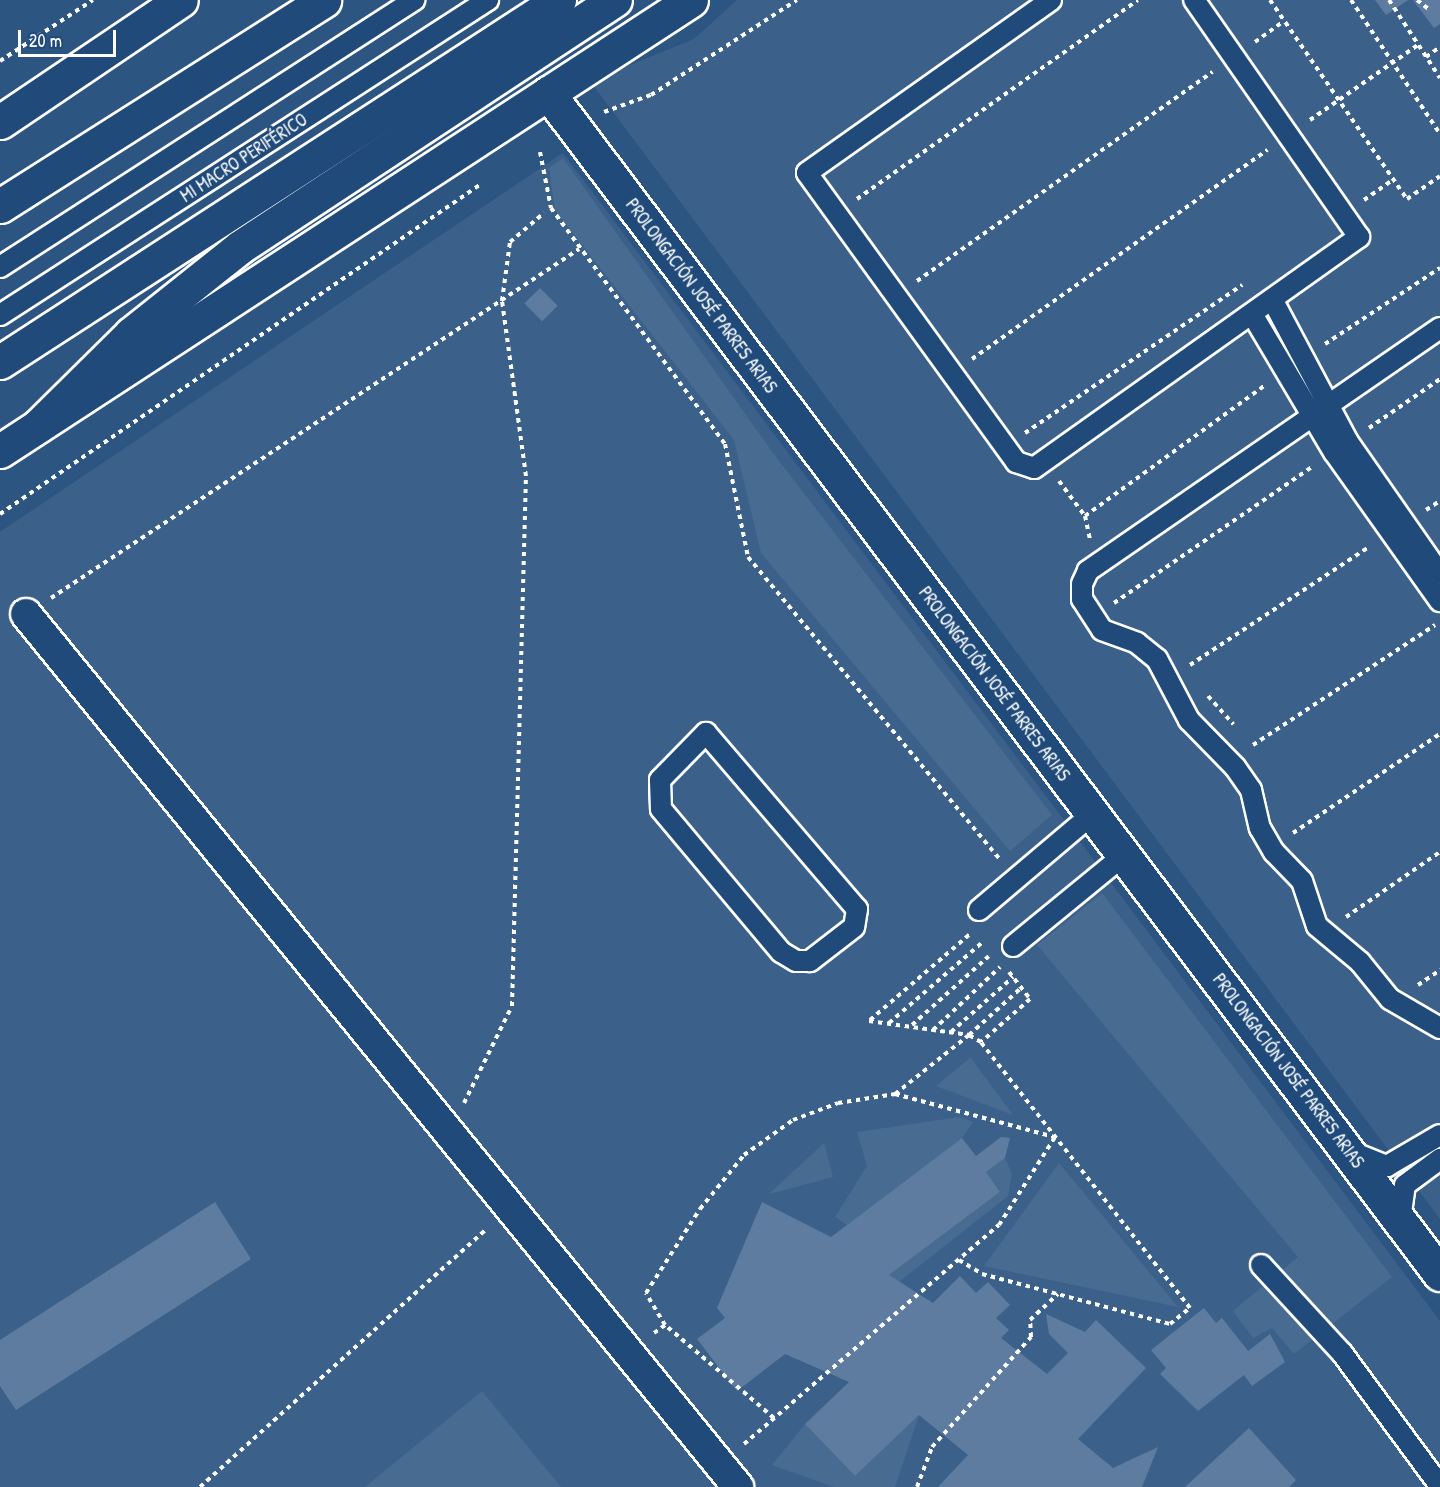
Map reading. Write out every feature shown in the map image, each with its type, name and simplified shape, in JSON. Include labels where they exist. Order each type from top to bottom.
[{"type":"main road","points":[[0,122],[181,0]]},
{"type":"main road","points":[[0,206],[324,0]]},
{"type":"main road","points":[[0,362],[559,0]]},
{"type":"main road","points":[[38,426],[131,334],[240,247],[615,0]]},
{"type":"main road","points":[[0,451],[691,0]]},
{"type":"main road","name":"PROLONGACIÓN JOSÉ PARRES ARIAS","points":[[548,93],[1092,814],[1348,1150],[1417,1235],[1440,1274]]},
{"type":"street","points":[[26,614],[728,1476]]},
{"type":"lane","points":[[0,267],[414,0]]},
{"type":"lane","name":"MI MACRO PERIFÉRICO","points":[[0,315],[488,0]]},
{"type":"lane","points":[[1051,0],[807,173],[1016,462],[1034,468],[1273,301],[1359,237],[1194,0]]},
{"type":"lane","points":[[1273,301],[1296,364],[1341,447],[1398,528],[1440,601]]},
{"type":"lane","points":[[1252,314],[1296,364]]},
{"type":"lane","points":[[1440,328],[1322,412],[1096,566],[1082,584],[1082,599],[1102,630],[1137,643],[1157,659],[1189,720],[1235,767],[1251,790],[1260,828],[1274,852],[1302,881],[1317,926],[1360,962],[1390,999],[1440,1028]]},
{"type":"lane","points":[[1398,528],[1440,574]]},
{"type":"lane","points":[[706,733],[856,909],[854,927],[810,961],[796,962],[782,952],[661,809],[660,780],[706,733]]},
{"type":"lane","points":[[979,910],[1092,814]]},
{"type":"lane","points":[[1013,946],[1124,856]]},
{"type":"lane","points":[[1348,1150],[1387,1166],[1440,1135]]},
{"type":"lane","points":[[1417,1235],[1405,1185],[1440,1159]]},
{"type":"lane","points":[[1261,1265],[1342,1353],[1440,1486]]},
{"type":"path","points":[[0,61],[93,0]]},
{"type":"path","points":[[597,113],[651,95],[797,0]]},
{"type":"path","points":[[861,207],[856,200],[1138,0]]},
{"type":"path","points":[[1271,0],[1407,199],[1440,176]]},
{"type":"path","points":[[1351,0],[1440,134]]},
{"type":"path","points":[[1389,0],[1440,78]]},
{"type":"path","points":[[1417,0],[1430,10]]},
{"type":"path","points":[[914,284],[1284,21]]},
{"type":"path","points":[[971,359],[1418,45]]},
{"type":"path","points":[[1426,57],[1440,47]]},
{"type":"path","points":[[540,152],[551,208],[725,444],[748,557],[1003,863]]},
{"type":"path","points":[[1344,214],[1393,180]]},
{"type":"path","points":[[0,514],[482,184]]},
{"type":"path","points":[[439,1121],[469,1100],[512,1006],[526,476],[502,301],[510,242],[544,213]]},
{"type":"path","points":[[26,614],[579,249]]},
{"type":"path","points":[[1085,516],[1296,364],[1440,268]]},
{"type":"path","points":[[908,274],[921,292]]},
{"type":"path","points":[[1025,434],[1247,281]]},
{"type":"path","points":[[965,351],[977,367]]},
{"type":"path","points":[[1019,425],[1085,516],[1106,608],[1440,380]]},
{"type":"path","points":[[1191,676],[1185,669],[1440,501]]},
{"type":"path","points":[[1252,745],[1440,622]]},
{"type":"path","points":[[1204,691],[1239,730]]},
{"type":"path","points":[[1285,838],[1440,734]]},
{"type":"path","points":[[1246,738],[1256,754]]},
{"type":"path","points":[[1335,924],[1440,852]]},
{"type":"path","points":[[959,1260],[982,1274],[1170,1324],[1190,1308],[981,1042],[969,1035],[869,1021],[974,930]]},
{"type":"path","points":[[888,1023],[984,941]]},
{"type":"path","points":[[911,1026],[993,953]]},
{"type":"path","points":[[933,1030],[1003,965]]},
{"type":"path","points":[[1410,991],[1440,970]]},
{"type":"path","points":[[950,1033],[1012,977]]},
{"type":"path","points":[[894,1094],[969,1035],[1021,988]]},
{"type":"path","points":[[981,1042],[1030,999]]},
{"type":"path","points":[[774,1418],[665,1325],[646,1293],[699,1209],[744,1155],[793,1120],[838,1103],[894,1094],[1055,1137]]},
{"type":"path","points":[[728,1476],[774,1418],[999,1225],[1055,1137]]},
{"type":"path","points":[[200,1487],[510,1209]]},
{"type":"path","points":[[917,1487],[932,1447],[1031,1337],[1030,1320],[1059,1294]]},
{"type":"shaded area","points":[[737,0],[1440,0],[1440,1219],[590,81],[694,39]]},
{"type":"shaded area","points":[[563,153],[1440,1321],[1440,1487],[0,1487],[0,532]]},
{"type":"shaded area","points":[[563,158],[773,453],[1052,815],[1010,851],[761,553],[734,440],[555,210],[549,168]]},
{"type":"shaded area","points":[[1102,893],[1392,1277],[1294,1354],[1272,1328],[1253,1338],[1233,1311],[1298,1257],[1037,945]]},
{"type":"shaded area","points":[[971,1058],[1013,1115],[936,1086]]},
{"type":"shaded area","points":[[960,1117],[973,1122],[962,1138],[847,1225],[835,1217],[867,1166],[857,1132]]},
{"type":"shaded area","points":[[824,1143],[833,1177],[770,1194],[770,1193]]},
{"type":"shaded area","points":[[1005,1158],[1012,1174],[1008,1196],[899,1282],[889,1275],[1000,1192],[986,1172]]},
{"type":"shaded area","points":[[1059,1163],[1178,1307],[984,1266]]},
{"type":"shaded area","points":[[482,1391],[561,1487],[365,1487]]},
{"type":"shaded area","points":[[919,1415],[895,1487],[834,1487],[772,1465],[805,1424],[855,1476]]},
{"type":"building","points":[[1375,0],[1408,0],[1386,15]]},
{"type":"building","points":[[1413,0],[1440,0],[1440,24],[1434,28]]},
{"type":"building","points":[[540,288],[558,306],[542,321],[524,304]]},
{"type":"building","points":[[1001,1137],[1010,1138],[1005,1158],[986,1172],[1000,1192],[889,1275],[933,1303],[960,1276],[976,1293],[988,1282],[1010,1305],[996,1318],[1009,1330],[1001,1338],[1047,1374],[1068,1353],[1049,1334],[1046,1314],[1085,1332],[1096,1320],[1146,1368],[1078,1439],[1113,1468],[1158,1447],[1142,1487],[938,1487],[968,1455],[919,1415],[855,1476],[805,1424],[849,1382],[785,1354],[737,1391],[697,1339],[725,1318],[717,1308],[762,1202],[831,1237],[962,1138],[976,1156]]},
{"type":"building","points":[[215,1202],[251,1259],[16,1410],[0,1386],[0,1340]]},
{"type":"building","points":[[1204,1308],[1216,1323],[1222,1318],[1248,1351],[1270,1334],[1285,1362],[1252,1386],[1244,1375],[1198,1411],[1160,1374],[1166,1368],[1151,1350]]},
{"type":"building","points":[[1249,1428],[1296,1480],[1289,1487],[1185,1487]]}]
